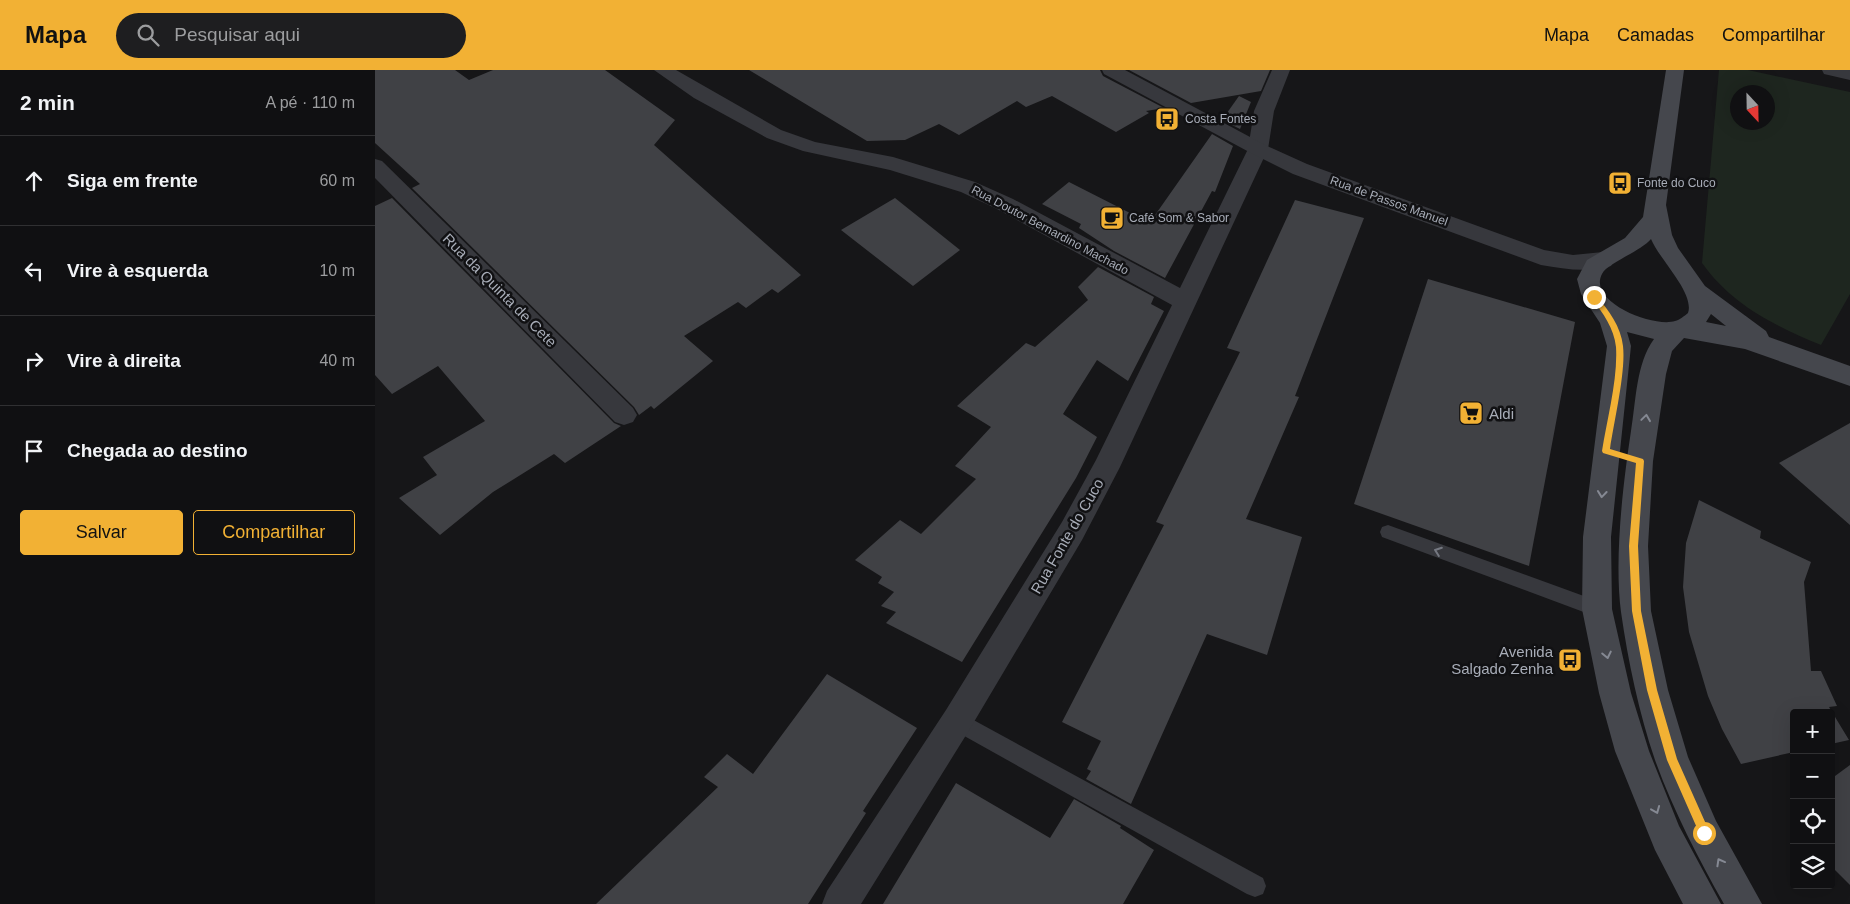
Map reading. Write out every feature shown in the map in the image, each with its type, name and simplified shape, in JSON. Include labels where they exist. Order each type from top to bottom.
[{"type":"main road","points":[[1675,70],[1657,207],[1658,226],[1664,243],[1693,286],[1701,305],[1699,316],[1690,325],[1678,330],[1661,347],[1653,374],[1640,461],[1634,546],[1636,611],[1652,690],[1672,760],[1704,833],[1744,904]]},
{"type":"main road","points":[[1657,207],[1650,225],[1642,236],[1629,246],[1596,264],[1590,273],[1589,285],[1613,325],[1619,346],[1619,363],[1606,451],[1597,536],[1597,610],[1615,693],[1632,751],[1667,838],[1703,904]]},
{"type":"main road","points":[[1606,259],[1623,255],[1649,258],[1675,269],[1743,327],[1763,341],[1785,352]]},
{"type":"main road","points":[[1599,303],[1620,320],[1638,328],[1657,332],[1702,330],[1785,352],[1850,376]]},
{"type":"main road","points":[[1606,451],[1640,461]]},
{"type":"street","name":"Rua Doutor Bernardino Machado","points":[[663,70],[701,94],[774,134],[810,147],[893,164],[968,186],[1185,301]]},
{"type":"street","name":"Rua de Passos Manuel","points":[[1111,70],[1258,149],[1300,169],[1557,261],[1573,263],[1606,259]]},
{"type":"street","name":"Rua Fonte do Cuco","points":[[840,904],[957,721],[1076,523],[1106,467],[1258,149],[1264,111],[1281,70]]},
{"type":"street","points":[[1831,70],[1850,74]]},
{"type":"street","name":"Rua da Quinta de Cete","points":[[375,166],[624,416]]},
{"type":"street","name":"Rua de Passos Manuel","points":[[1522,250],[1562,270],[1579,282],[1599,303]]},
{"type":"lane","points":[[1388,532],[1597,610]]},
{"type":"lane","points":[[957,721],[1255,886]]},
{"type":"shaded area","points":[[1719,70],[1748,70],[1850,92],[1850,294],[1821,345],[1755,313],[1714,278],[1702,263]]},
{"type":"building","points":[[375,70],[455,70],[469,80],[493,70],[605,70],[675,120],[654,145],[801,275],[778,293],[772,289],[746,308],[738,302],[684,336],[713,361],[654,409],[651,406],[639,415],[634,407],[412,188],[420,184],[375,143]]},
{"type":"building","points":[[749,70],[1100,70],[1103,76],[1164,108],[1146,111],[1149,113],[1116,132],[1052,96],[1026,107],[1017,101],[959,135],[939,124],[905,140],[867,141]]},
{"type":"building","points":[[1129,70],[1270,70],[1261,91],[1191,103]]},
{"type":"building","points":[[1239,96],[1251,102],[1240,129],[1222,120]]},
{"type":"building","points":[[1212,134],[1233,146],[1215,192],[1212,191],[1165,278],[1114,251],[1079,228],[1081,224],[1042,204],[1069,182],[1130,213],[1153,218]]},
{"type":"building","points":[[392,198],[614,423],[621,426],[565,463],[554,454],[493,492],[440,535],[399,498],[437,475],[423,457],[485,421],[438,366],[392,394],[375,375],[375,206]]},
{"type":"building","points":[[895,198],[960,250],[913,286],[841,230]]},
{"type":"building","points":[[1295,200],[1364,218],[1295,396],[1299,397],[1246,519],[1302,537],[1267,655],[1207,634],[1131,804],[1086,779],[1091,771],[1087,769],[1101,741],[1062,722],[1164,525],[1156,522],[1240,352],[1227,348]]},
{"type":"building","points":[[1098,267],[1154,297],[1151,304],[1164,311],[1128,381],[1097,360],[1063,414],[1097,437],[1076,478],[962,662],[886,623],[896,612],[881,606],[894,592],[878,583],[882,577],[855,560],[900,520],[921,534],[976,479],[955,466],[991,427],[957,406],[1026,343],[1035,347],[1088,300],[1078,287]]},
{"type":"building","name":"Aldi","points":[[1428,279],[1575,322],[1529,566],[1354,504]]},
{"type":"building","points":[[1850,423],[1850,525],[1779,463]]},
{"type":"building","points":[[1699,500],[1761,531],[1760,538],[1811,562],[1804,582],[1811,671],[1821,671],[1837,706],[1829,707],[1830,709],[1790,709],[1790,753],[1741,764],[1722,729],[1708,696],[1689,632],[1683,587],[1686,543]]},
{"type":"building","points":[[827,674],[917,728],[863,811],[866,813],[808,904],[596,904],[718,787],[704,777],[727,754],[753,774]]},
{"type":"building","points":[[1835,717],[1849,740],[1835,743]]},
{"type":"building","points":[[1850,765],[1850,885],[1835,870],[1835,776]]},
{"type":"building","points":[[956,783],[1050,838],[1074,799],[1121,826],[1120,828],[1154,850],[1123,904],[883,904]]},
{"type":"place","name":"Costa Fontes","points":[[1167,119]]},
{"type":"place","name":"Fonte do Cuco","points":[[1620,183]]},
{"type":"place","name":"Café Som & Sabor","points":[[1112,218]]},
{"type":"place","name":"Aldi","points":[[1471,413]]},
{"type":"place","name":"Avenida Salgado Zenha","points":[[1570,660]]},
{"type":"route","points":[[1594,297],[1605,310],[1613,325],[1619,346],[1619,363],[1606,451],[1640,461],[1634,546],[1636,611],[1652,690],[1672,760],[1704,833]]}]
